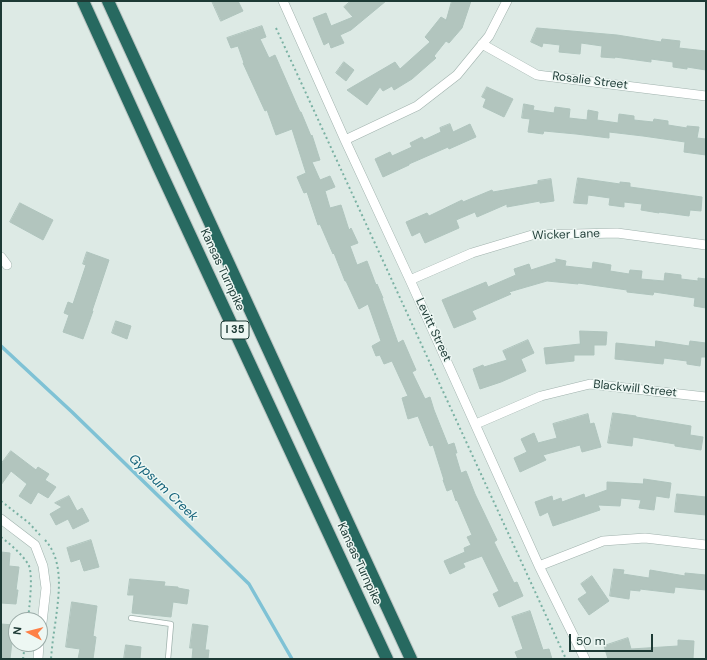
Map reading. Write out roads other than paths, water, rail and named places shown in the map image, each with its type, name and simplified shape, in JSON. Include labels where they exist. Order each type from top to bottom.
[{"type":"highway","name":"Kansas Turnpike","points":[[83,1],[387,659]]},
{"type":"highway","name":"Kansas Turnpike","points":[[108,1],[411,659]]},
{"type":"street","name":"Levitt Street","points":[[283,1],[345,140],[476,424],[539,566],[585,659]]},
{"type":"street","points":[[345,140],[417,106],[457,75],[489,36],[507,1]]},
{"type":"street","name":"Rosalie Street","points":[[482,44],[537,75],[706,96]]},
{"type":"street","name":"Wicker Lane","points":[[410,280],[472,253],[532,235],[616,233],[706,245]]},
{"type":"street","points":[[1,257],[7,265]]},
{"type":"street","name":"Blackwill Street","points":[[476,424],[541,396],[590,384],[706,397]]},
{"type":"street","points":[[1,519],[35,545],[44,566],[46,588],[43,612]]},
{"type":"street","points":[[539,566],[603,541],[645,538],[706,545]]},
{"type":"lane","points":[[131,618],[171,624],[168,659]]},
{"type":"waterway","name":"Gypsum Creek","points":[[1,346],[72,412],[249,584],[292,659]]}]
